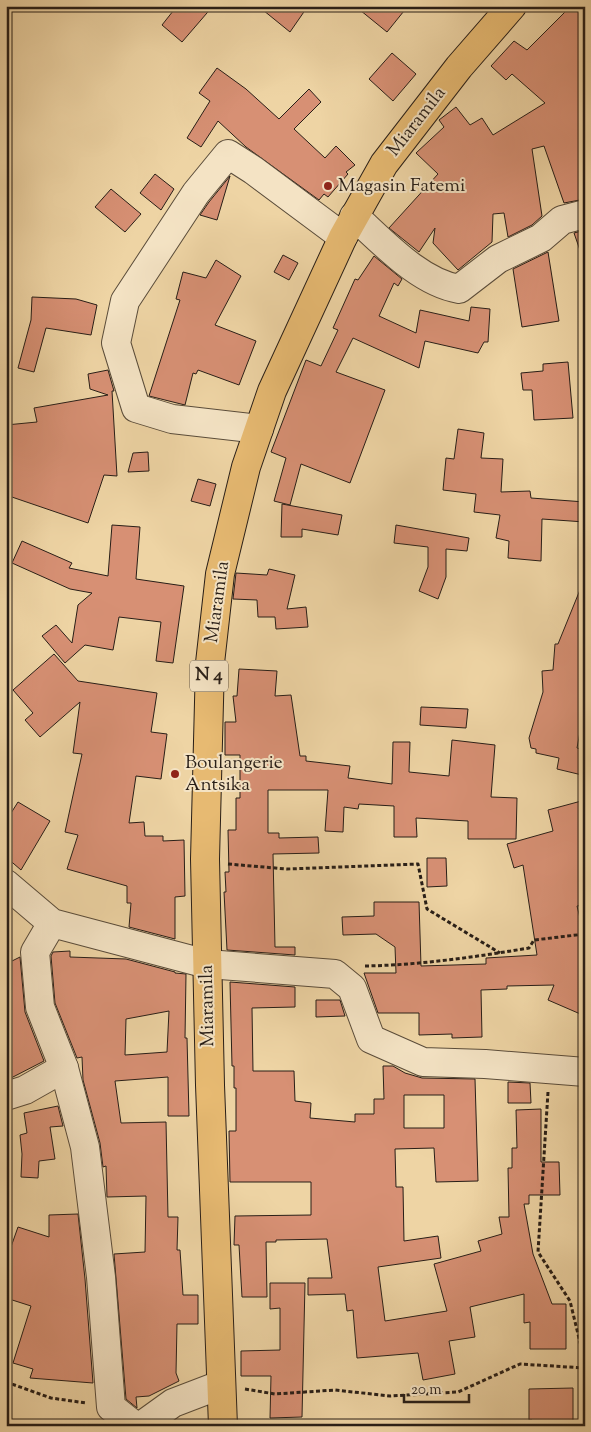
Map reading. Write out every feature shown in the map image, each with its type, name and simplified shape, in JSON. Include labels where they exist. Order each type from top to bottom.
[{"type":"main road","name":"Miaramila","points":[[223,1426],[220,1384],[205,859],[210,663],[220,574],[246,467],[272,390],[348,227],[384,164],[459,67],[512,6]]},
{"type":"street","points":[[259,429],[172,419],[136,408],[116,343],[125,301],[196,193],[228,154],[348,227],[394,252],[441,286],[459,289],[498,259],[541,238],[562,220],[585,214]]},
{"type":"street","points":[[6,884],[52,923],[207,964],[336,974],[352,988],[371,1039],[423,1062],[585,1072]]},
{"type":"street","points":[[52,923],[35,952],[40,1007],[64,1068],[85,1147],[101,1276],[111,1407],[134,1426]]},
{"type":"street","points":[[6,1096],[25,1090],[64,1068]]},
{"type":"street","points":[[141,1426],[172,1403],[220,1384]]},
{"type":"path","points":[[205,859],[218,864],[287,869],[418,864],[427,909],[500,953]]},
{"type":"path","points":[[336,974],[357,967],[398,965],[500,953],[529,948],[534,940],[585,934]]},
{"type":"path","points":[[550,1069],[538,1252],[570,1301],[585,1363]]},
{"type":"path","points":[[220,1384],[275,1394],[335,1390],[390,1396],[458,1392],[520,1364],[585,1368]]},
{"type":"path","points":[[6,1382],[52,1398],[111,1407]]},
{"type":"building","points":[[177,6],[213,6],[182,42],[162,25]]},
{"type":"building","points":[[258,6],[308,6],[290,32]]},
{"type":"building","points":[[355,6],[408,6],[387,32]]},
{"type":"building","points":[[571,6],[585,6],[585,68],[580,73],[585,99],[585,199],[564,203],[544,146],[532,149],[542,216],[532,225],[508,237],[504,213],[493,214],[492,242],[458,270],[433,243],[435,228],[419,252],[389,228],[438,174],[416,153],[444,127],[439,120],[456,107],[470,125],[482,118],[493,135],[545,103],[512,74],[506,80],[491,66],[514,41],[527,50]]},
{"type":"building","points":[[392,53],[416,74],[393,101],[369,79]]},
{"type":"building","points":[[217,68],[246,89],[279,119],[309,89],[321,102],[294,129],[325,158],[336,146],[355,165],[346,172],[348,174],[328,197],[324,194],[319,200],[246,147],[218,121],[201,147],[187,138],[210,101],[199,93]]},
{"type":"building","points":[[155,174],[174,189],[161,210],[140,193]]},
{"type":"building","points":[[230,176],[217,220],[200,215],[209,202]]},
{"type":"building","points":[[111,189],[141,214],[125,232],[95,207]]},
{"type":"building","points":[[585,230],[585,256],[582,256],[574,233]]},
{"type":"building","points":[[548,252],[559,321],[522,327],[513,269]]},
{"type":"building","points":[[283,255],[298,263],[289,280],[274,272]]},
{"type":"building","points":[[374,256],[402,279],[398,286],[394,283],[379,316],[416,333],[420,310],[469,321],[471,307],[490,309],[488,342],[484,342],[478,353],[425,341],[419,368],[353,338],[336,372],[385,390],[350,483],[301,464],[290,505],[274,501],[286,458],[271,452],[306,360],[321,366],[338,330],[333,328],[355,279],[358,280]]},
{"type":"building","points":[[216,260],[241,276],[215,325],[256,341],[239,385],[198,370],[196,374],[193,373],[185,405],[149,396],[180,300],[176,299],[183,272],[206,278]]},
{"type":"building","points":[[32,297],[76,299],[97,305],[91,335],[46,328],[34,372],[18,368],[31,320]]},
{"type":"building","points":[[568,362],[573,418],[534,420],[532,390],[523,390],[521,373],[543,371],[543,364]]},
{"type":"building","points":[[108,370],[114,391],[112,391],[117,476],[104,475],[88,523],[6,495],[6,425],[37,422],[34,408],[108,395],[90,389],[88,374]]},
{"type":"building","points":[[458,429],[484,433],[481,458],[503,459],[501,492],[530,491],[531,498],[585,502],[585,522],[542,519],[541,561],[508,558],[509,541],[496,538],[500,515],[474,512],[476,494],[443,490],[446,458],[454,459]]},
{"type":"building","points":[[148,452],[149,471],[128,472],[133,453]]},
{"type":"building","points":[[198,479],[216,484],[210,506],[191,501]]},
{"type":"building","points":[[282,504],[342,515],[338,535],[302,529],[302,537],[281,537]]},
{"type":"building","points":[[112,525],[140,527],[136,579],[184,586],[173,663],[156,661],[161,622],[119,617],[113,650],[85,645],[65,663],[42,636],[56,625],[72,643],[78,605],[92,593],[70,589],[12,563],[22,541],[72,563],[69,568],[108,576]]},
{"type":"building","points":[[396,525],[469,538],[467,551],[446,549],[446,577],[438,599],[419,591],[428,567],[428,547],[394,543]]},
{"type":"building","points":[[269,569],[295,575],[287,609],[306,607],[308,627],[276,629],[275,617],[258,617],[257,600],[233,599],[236,573],[267,575]]},
{"type":"building","points":[[584,580],[585,705],[577,748],[585,750],[582,775],[557,769],[559,758],[536,753],[536,749],[531,748],[529,738],[543,692],[542,671],[553,670],[555,644],[558,644]]},
{"type":"building","points":[[54,654],[78,681],[157,693],[151,732],[167,734],[161,779],[136,776],[129,823],[144,822],[145,836],[163,836],[163,841],[184,840],[185,896],[175,897],[175,939],[129,927],[131,903],[127,903],[127,886],[67,869],[78,835],[65,832],[82,754],[73,753],[80,702],[40,737],[25,720],[33,713],[13,690]]},
{"type":"building","points":[[239,669],[277,671],[275,696],[291,695],[300,756],[306,756],[306,761],[350,766],[348,778],[392,784],[393,742],[410,742],[409,772],[449,776],[452,740],[495,745],[491,797],[517,798],[516,839],[468,839],[468,821],[416,818],[417,837],[394,837],[394,806],[359,804],[358,809],[344,807],[343,832],[325,831],[328,790],[268,790],[268,833],[279,833],[279,838],[318,837],[319,853],[273,854],[275,947],[295,947],[295,955],[227,950],[224,892],[226,892],[225,872],[229,872],[228,830],[236,830],[236,798],[240,798],[240,755],[225,755],[225,722],[236,722],[233,696],[237,696]]},
{"type":"building","points":[[421,707],[468,709],[466,728],[420,725]]},
{"type":"building","points":[[585,800],[585,905],[577,906],[585,938],[585,1016],[548,1000],[554,985],[507,986],[507,989],[481,990],[482,1037],[452,1038],[452,1034],[419,1035],[419,1013],[378,1013],[364,973],[396,973],[395,947],[376,934],[343,935],[342,917],[374,916],[374,902],[419,902],[421,966],[486,964],[486,958],[537,955],[523,865],[514,868],[507,844],[553,831],[548,810]]},
{"type":"building","points":[[18,802],[50,821],[21,870],[6,857],[6,821]]},
{"type":"building","points":[[427,858],[446,858],[447,886],[427,887]]},
{"type":"building","points":[[70,951],[70,957],[126,959],[175,973],[186,974],[185,1038],[187,1038],[189,1116],[168,1116],[168,1077],[115,1081],[121,1123],[166,1122],[168,1217],[178,1217],[177,1250],[180,1250],[183,1295],[198,1295],[198,1324],[177,1324],[176,1373],[179,1381],[149,1396],[136,1397],[137,1408],[126,1399],[114,1254],[145,1252],[146,1196],[107,1197],[106,1166],[103,1167],[100,1143],[83,1080],[82,1057],[77,1058],[55,1003],[51,956],[53,952]],"holes":[[[169,1011],[167,1052],[125,1055],[126,1019]]]},
{"type":"building","points":[[20,957],[25,1012],[44,1061],[11,1078],[6,1064],[6,964]]},
{"type":"building","points":[[230,982],[295,987],[295,1007],[252,1008],[253,1071],[294,1071],[295,1101],[311,1103],[310,1118],[355,1122],[355,1114],[374,1114],[374,1099],[384,1099],[383,1066],[393,1066],[405,1073],[422,1078],[475,1079],[478,1181],[436,1182],[434,1148],[395,1149],[396,1187],[403,1187],[404,1241],[438,1236],[441,1258],[378,1267],[385,1321],[447,1311],[434,1264],[481,1251],[478,1241],[502,1234],[499,1217],[509,1217],[508,1168],[512,1168],[512,1148],[517,1148],[516,1110],[541,1109],[541,1162],[559,1162],[560,1195],[529,1195],[529,1204],[524,1204],[533,1254],[552,1304],[566,1304],[566,1349],[530,1349],[530,1322],[524,1323],[524,1294],[470,1307],[475,1337],[449,1341],[455,1374],[423,1380],[418,1353],[357,1358],[353,1310],[347,1311],[345,1294],[308,1295],[308,1278],[332,1278],[327,1239],[276,1240],[276,1242],[266,1242],[267,1297],[242,1297],[239,1245],[234,1245],[235,1216],[311,1215],[311,1182],[230,1182],[229,1131],[236,1131],[236,1088],[234,1088],[234,1066],[232,1066]],"holes":[[[404,1095],[444,1095],[444,1128],[404,1128]]]},
{"type":"building","points":[[316,1000],[340,1000],[345,1016],[316,1017]]},
{"type":"building","points":[[508,1082],[530,1083],[531,1103],[508,1103]]},
{"type":"building","points":[[58,1106],[63,1126],[50,1127],[55,1159],[39,1161],[38,1178],[21,1177],[22,1154],[20,1135],[27,1133],[24,1113]]},
{"type":"building","points":[[78,1214],[93,1383],[30,1378],[33,1369],[13,1363],[31,1306],[6,1298],[6,1261],[18,1227],[49,1237],[49,1215]]},
{"type":"building","points":[[270,1283],[305,1283],[302,1417],[270,1418],[271,1376],[241,1376],[241,1351],[280,1350],[280,1308],[270,1309]]},
{"type":"building","points":[[573,1388],[573,1426],[532,1426],[532,1420],[529,1420],[529,1389]]},
{"type":"place","name":"Magasin Fatemi","points":[[328,186]]},
{"type":"place","name":"Boulangerie Antsika","points":[[175,774]]}]
